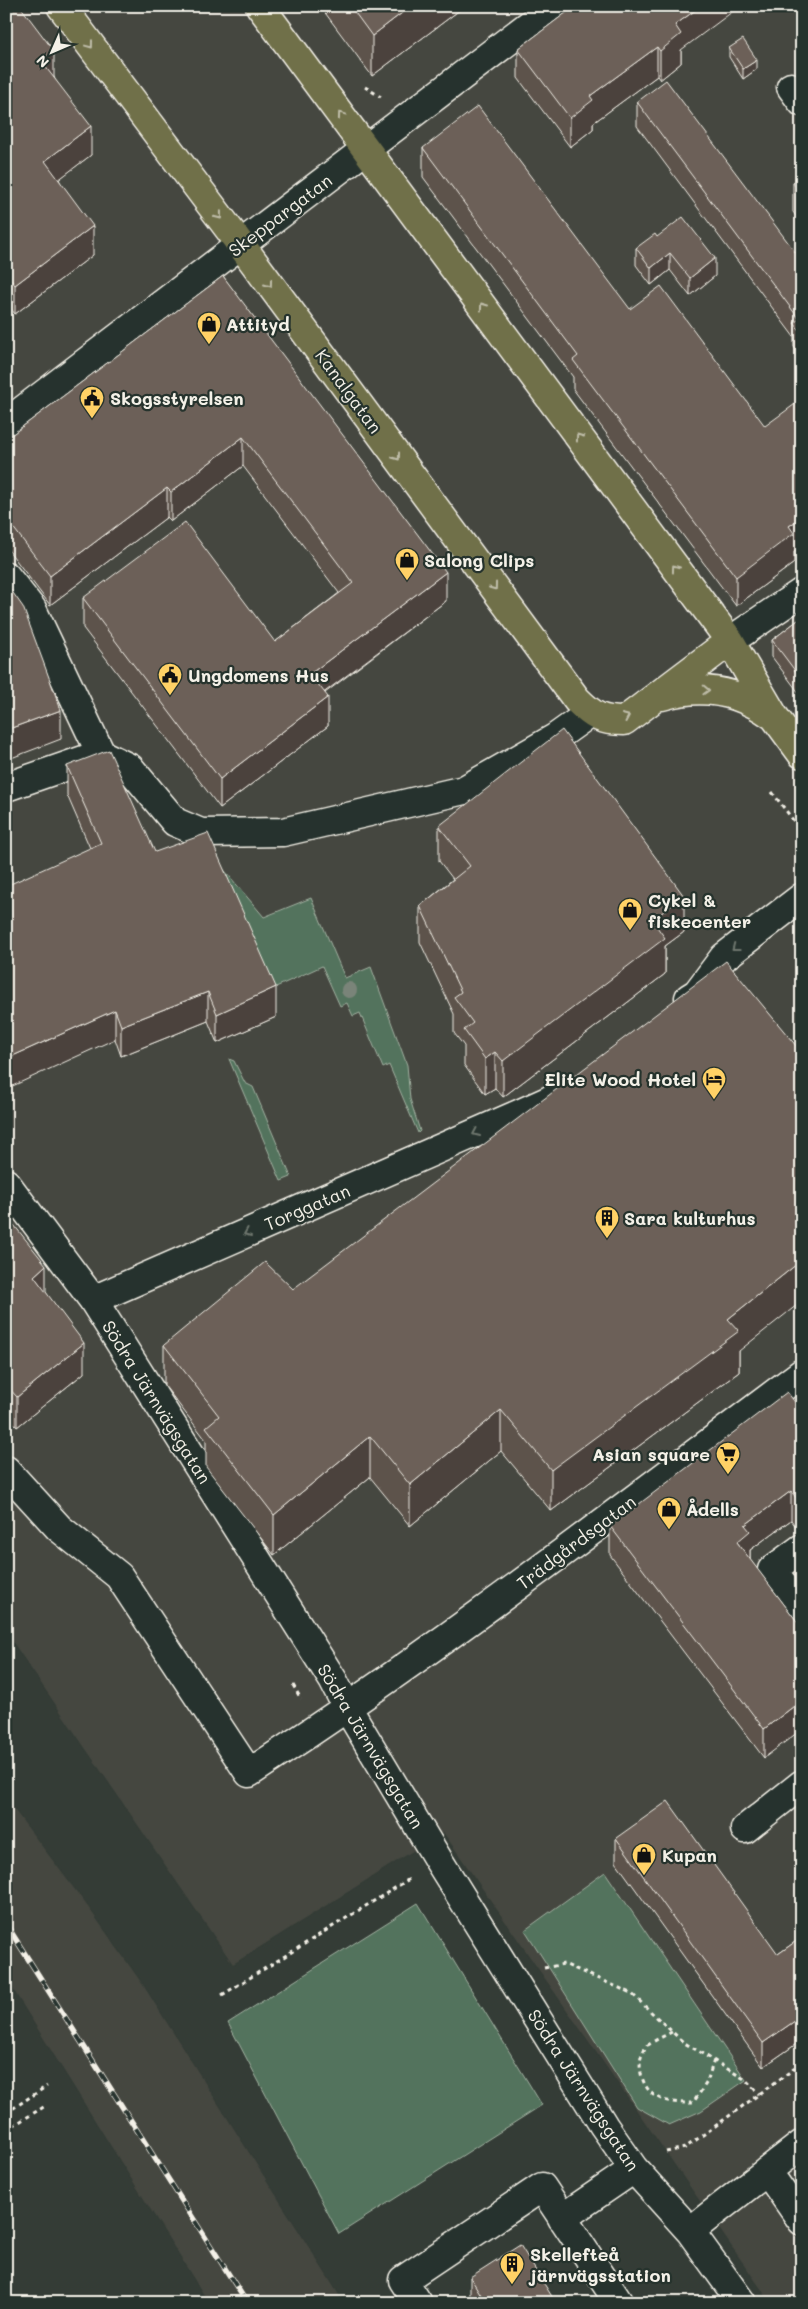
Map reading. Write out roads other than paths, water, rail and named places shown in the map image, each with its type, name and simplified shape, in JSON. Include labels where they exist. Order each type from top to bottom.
[{"type":"main road","name":"Kanalgatan","points":[[61,6],[241,244],[571,692],[590,713],[606,721],[624,720],[658,697],[730,641]]},
{"type":"main road","name":"Kanalgatan","points":[[260,6],[730,641],[774,716],[802,754]]},
{"type":"main road","name":"Kanalgatan","points":[[658,697],[679,691],[704,689],[726,692],[755,703],[774,716]]},
{"type":"street","name":"Skeppargatan","points":[[6,423],[554,6]]},
{"type":"street","points":[[6,576],[32,609],[101,754],[130,768],[175,822],[201,833],[283,832],[464,790],[555,738],[590,713]]},
{"type":"street","points":[[730,641],[802,592]]},
{"type":"street","points":[[6,787],[101,754]]},
{"type":"street","points":[[666,1016],[697,993],[724,957],[802,897]]},
{"type":"street","name":"Torggatan","points":[[93,1300],[550,1100],[582,1078]]},
{"type":"street","name":"Södra Järnvägsgatan","points":[[6,1183],[93,1300],[328,1672],[439,1861],[604,2126],[634,2169],[690,2231],[742,2303]]},
{"type":"street","points":[[792,1379],[795,1411]]},
{"type":"street","name":"Trädgårdsgatan","points":[[6,1470],[59,1528],[119,1576],[249,1772],[348,1709],[561,1553],[792,1379]]},
{"type":"street","points":[[802,1548],[772,1570],[802,1610]]},
{"type":"street","points":[[745,1828],[802,1784]]},
{"type":"street","points":[[690,2231],[802,2144]]},
{"type":"street","points":[[562,2218],[634,2169]]},
{"type":"street","points":[[767,2171],[802,2221]]},
{"type":"street","points":[[418,2303],[403,2280],[542,2187],[618,2303]]},
{"type":"railway","points":[[6,1924],[247,2303]]},
{"type":"place","name":"Attityd","points":[[209,345]]},
{"type":"place","name":"Skogsstyrelsen","points":[[92,419]]},
{"type":"place","name":"Salong Clips","points":[[407,581]]},
{"type":"place","name":"Ungdomens Hus","points":[[170,696]]},
{"type":"place","name":"Cykel & fiskecenter","points":[[630,931]]},
{"type":"place","name":"Elite Wood Hotel","points":[[714,1100]]},
{"type":"place","name":"Sara kulturhus","points":[[607,1239]]},
{"type":"place","name":"Asian square","points":[[728,1475]]},
{"type":"place","name":"Ådells","points":[[669,1530]]},
{"type":"place","name":"Kupan","points":[[644,1876]]},
{"type":"place","name":"Skellefteå järnvägsstation","points":[[512,2285]]}]
